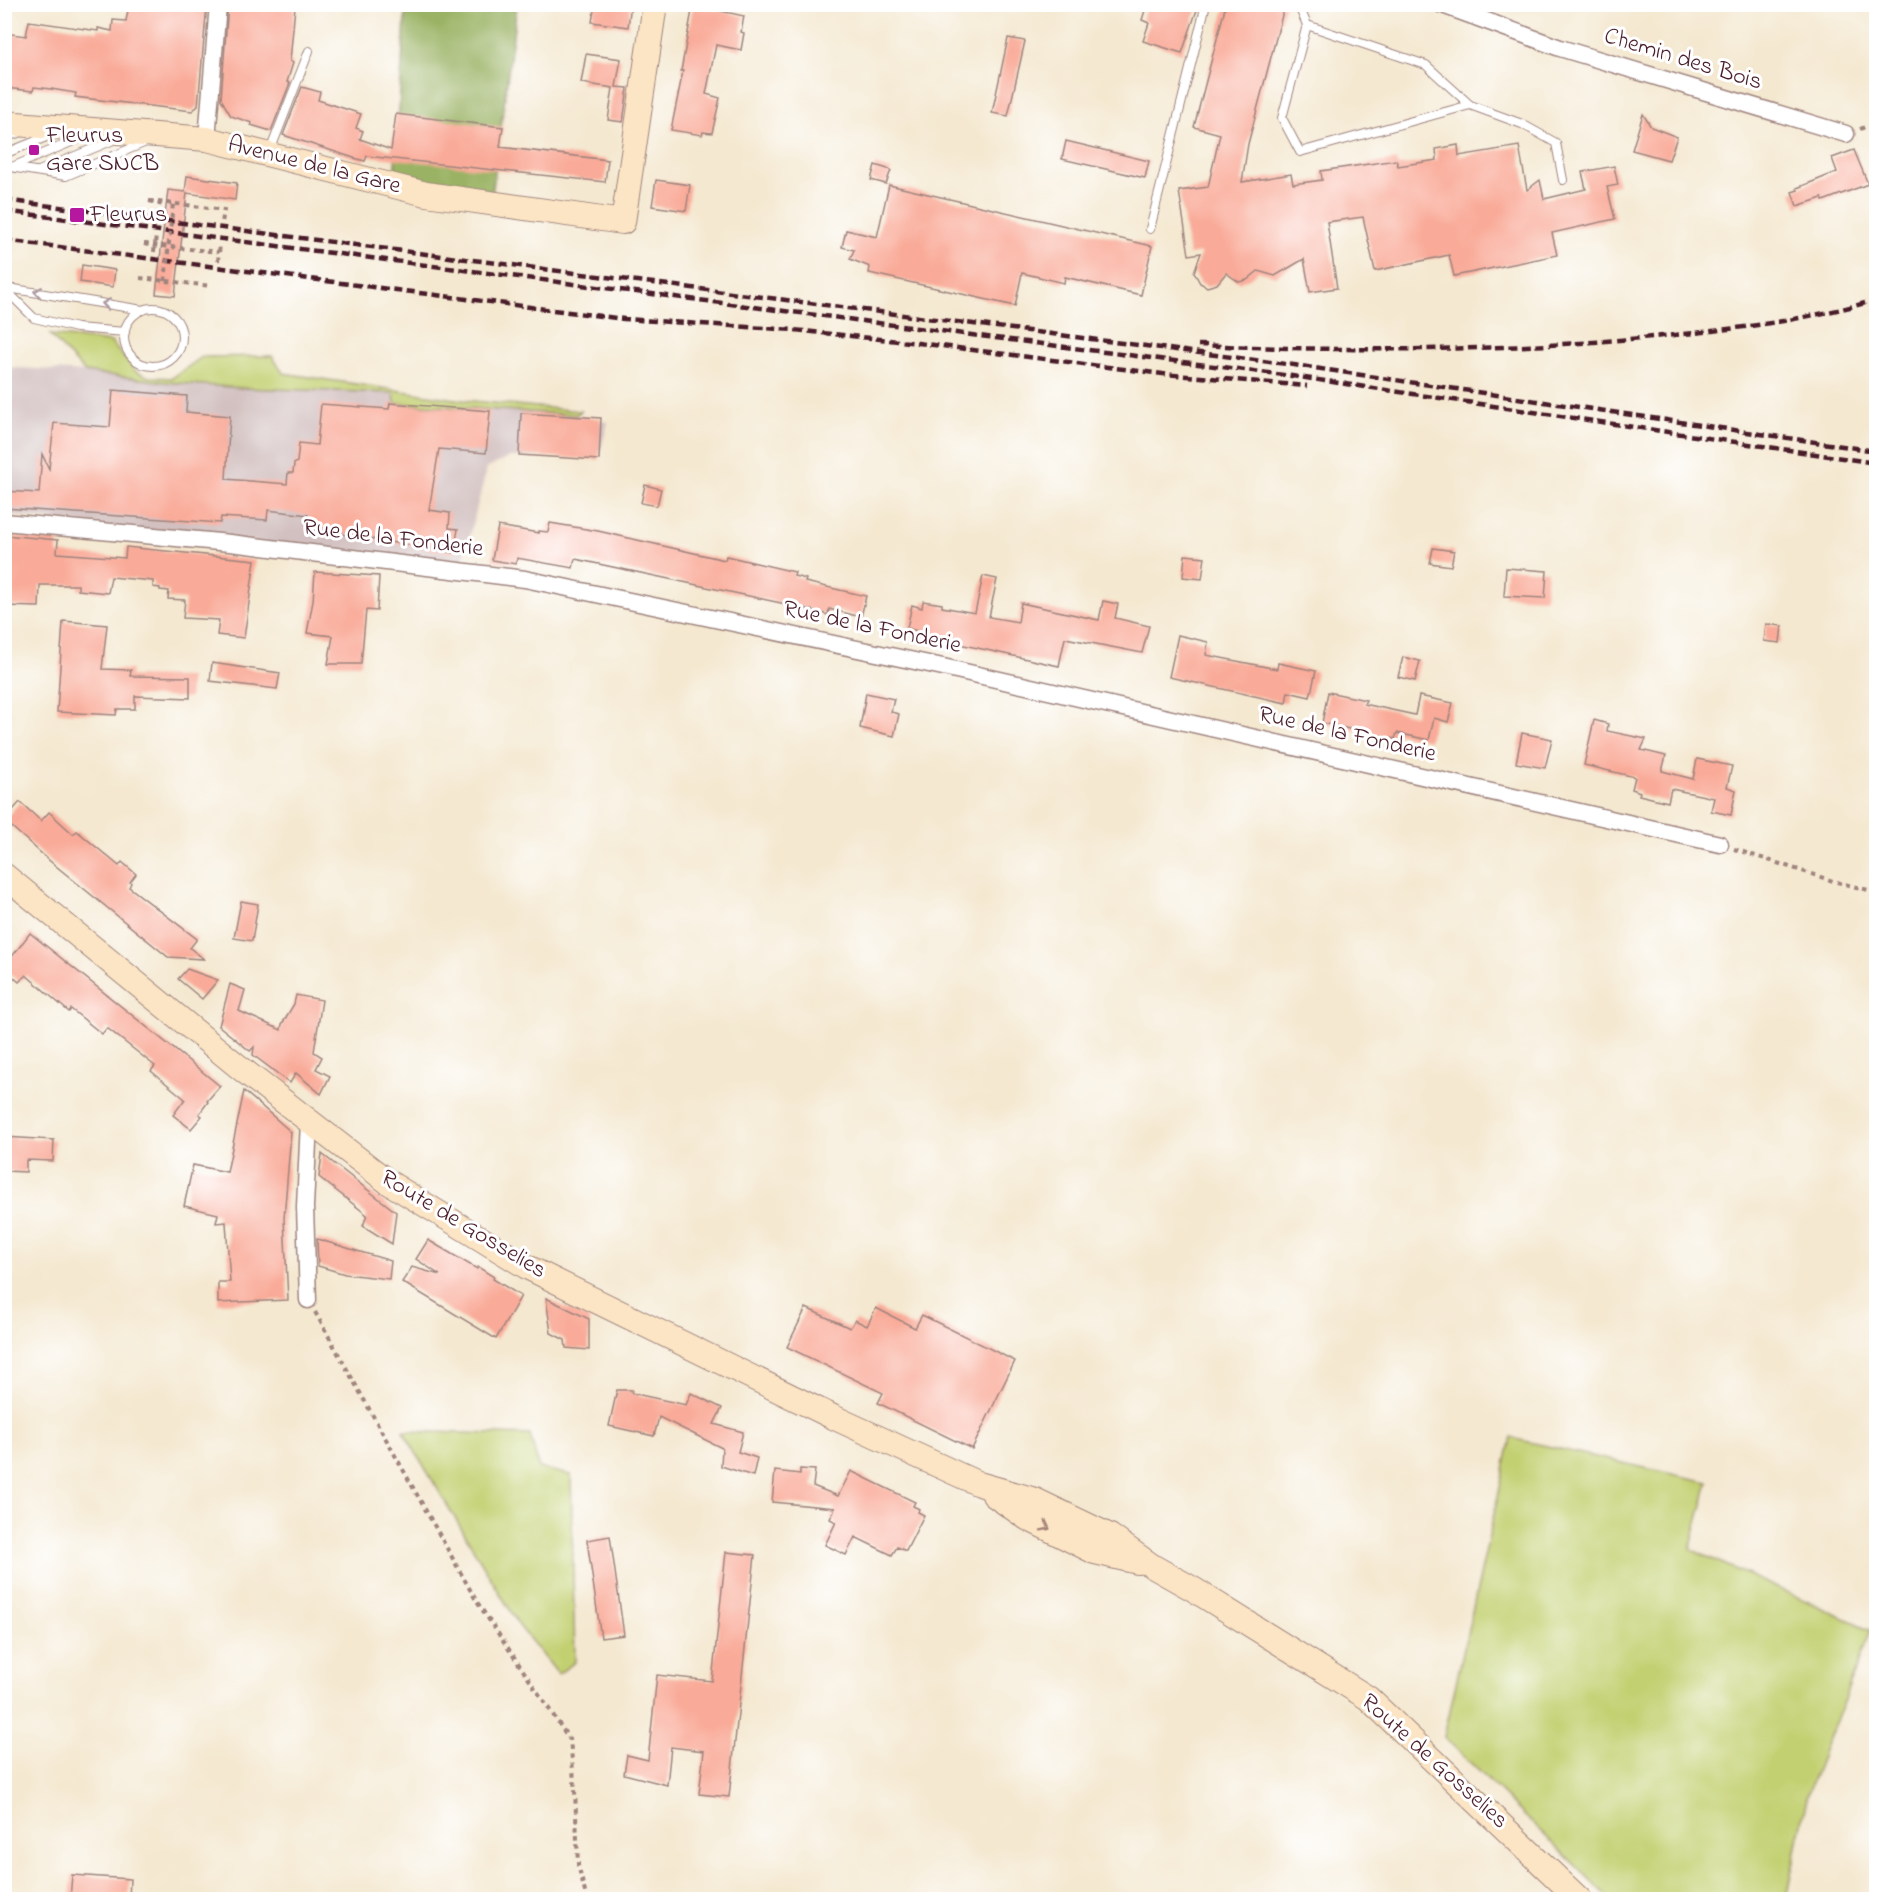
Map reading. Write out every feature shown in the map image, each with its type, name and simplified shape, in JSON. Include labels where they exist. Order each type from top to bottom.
[{"type":"main road","name":"Avenue de la Gare","points":[[5,123],[207,139],[426,194],[623,222],[655,4]]},
{"type":"main road","name":"Route de Gosselies","points":[[4,874],[239,1067],[388,1182],[527,1268],[833,1417],[979,1484],[1035,1500],[1110,1536],[1152,1566],[1368,1698],[1580,1899]]},
{"type":"street","points":[[207,139],[218,4]]},
{"type":"street","name":"Chemin des Bois","points":[[1440,4],[1560,48],[1845,134]]},
{"type":"street","name":"Rue de la Fonderie","points":[[4,522],[230,543],[525,579],[955,670],[1720,844]]},
{"type":"street","points":[[308,1300],[305,1207],[309,1121]]},
{"type":"lane","points":[[1150,229],[1206,4]]},
{"type":"lane","points":[[1298,4],[1307,25],[1281,118],[1300,152],[1470,105]]},
{"type":"lane","points":[[1307,25],[1426,65],[1470,105],[1522,124],[1556,143],[1563,180]]},
{"type":"lane","points":[[268,154],[309,51]]},
{"type":"lane","points":[[4,138],[36,125]]},
{"type":"lane","points":[[4,154],[68,128]]},
{"type":"lane","points":[[8,167],[99,130]]},
{"type":"lane","points":[[39,171],[130,133]]},
{"type":"lane","points":[[8,167],[66,176],[161,135]]},
{"type":"lane","points":[[125,332],[77,328],[34,318],[7,292],[14,289],[144,310]]},
{"type":"lane","points":[[152,308],[170,314],[177,321],[182,339],[180,348],[168,362],[159,366],[140,364],[127,350],[124,341],[125,332],[134,315],[152,308]]},
{"type":"path","points":[[158,215],[160,202],[149,201],[173,204],[186,206],[224,210],[222,223]]},
{"type":"path","points":[[165,281],[173,204]]},
{"type":"path","points":[[154,252],[156,236]]},
{"type":"path","points":[[155,246],[144,244],[219,252]]},
{"type":"path","points":[[218,261],[220,245]]},
{"type":"path","points":[[140,278],[211,286]]},
{"type":"path","points":[[1720,844],[1833,881],[1876,892]]},
{"type":"path","points":[[308,1300],[477,1602],[570,1740],[578,1865],[587,1899]]},
{"type":"shaded area","points":[[4,367],[85,372],[164,382],[242,388],[395,393],[395,403],[576,415],[608,422],[599,456],[510,457],[487,468],[462,565],[5,515]]},
{"type":"green space","points":[[406,5],[517,5],[492,195],[394,179]]},
{"type":"green space","points":[[50,335],[111,342],[135,371],[149,377],[172,378],[202,357],[272,356],[283,373],[461,400],[581,411],[576,415],[395,403],[394,393],[242,388],[164,382],[85,372]]},
{"type":"green space","points":[[403,1431],[530,1435],[539,1468],[571,1475],[575,1662],[558,1674],[520,1627]]},
{"type":"green space","points":[[1511,1438],[1708,1482],[1690,1549],[1871,1630],[1808,1793],[1786,1899],[1610,1899],[1444,1737]]},
{"type":"building","points":[[181,4],[207,4],[198,106],[192,111],[75,97],[76,93],[51,89],[34,87],[33,91],[4,88],[4,33],[26,36],[29,21],[112,31],[113,20],[126,21],[129,5],[181,8]]},
{"type":"building","points":[[228,4],[292,4],[295,7],[290,61],[293,63],[287,82],[290,83],[271,131],[231,116],[221,99]]},
{"type":"building","points":[[595,4],[631,4],[628,27],[592,22]]},
{"type":"building","points":[[1147,4],[1199,4],[1182,53],[1143,41],[1149,23],[1142,20]]},
{"type":"building","points":[[1226,4],[1285,4],[1248,144],[1242,182],[1291,174],[1293,184],[1322,180],[1321,171],[1396,160],[1398,166],[1437,160],[1436,149],[1458,145],[1459,156],[1519,146],[1527,190],[1540,180],[1544,199],[1586,189],[1582,172],[1614,166],[1618,185],[1607,187],[1615,219],[1552,233],[1557,255],[1454,276],[1449,255],[1375,271],[1363,217],[1327,222],[1337,288],[1310,292],[1304,259],[1275,276],[1258,271],[1247,280],[1239,282],[1226,273],[1217,284],[1207,287],[1200,283],[1194,272],[1201,253],[1189,255],[1179,191],[1208,187],[1220,134],[1194,127]]},
{"type":"building","points":[[693,5],[744,16],[741,50],[716,45],[706,94],[720,98],[712,133],[703,132],[702,135],[671,130]]},
{"type":"building","points":[[1008,38],[1025,41],[1008,116],[992,113]]},
{"type":"building","points":[[586,54],[621,59],[616,87],[628,88],[623,122],[608,120],[613,88],[581,83]]},
{"type":"building","points":[[302,87],[320,92],[318,100],[361,114],[356,128],[363,131],[360,139],[391,150],[396,114],[503,127],[500,147],[608,160],[605,182],[367,156],[365,161],[354,158],[283,135]]},
{"type":"building","points":[[1643,114],[1651,127],[1677,137],[1669,160],[1632,150]]},
{"type":"building","points":[[1066,141],[1149,161],[1145,178],[1062,159]]},
{"type":"building","points":[[1854,150],[1868,184],[1823,201],[1822,198],[1797,206],[1792,192],[1837,172],[1832,158]]},
{"type":"building","points":[[875,165],[891,170],[886,184],[871,180]]},
{"type":"building","points":[[187,176],[237,183],[235,200],[187,193],[175,296],[156,294],[168,190],[185,192]]},
{"type":"building","points":[[656,180],[690,185],[686,211],[652,206]]},
{"type":"building","points":[[889,185],[1152,246],[1141,295],[1065,277],[1064,283],[1022,273],[1015,306],[869,273],[870,267],[850,259],[854,250],[842,247],[846,230],[877,237]]},
{"type":"building","points":[[82,265],[115,270],[113,287],[80,282]]},
{"type":"building","points":[[113,390],[187,396],[186,412],[230,416],[226,479],[287,484],[288,473],[293,473],[294,464],[297,462],[299,443],[317,445],[321,404],[389,409],[390,403],[490,411],[486,453],[439,449],[429,510],[450,513],[449,528],[458,529],[454,553],[306,528],[308,515],[268,510],[267,520],[221,517],[220,523],[4,508],[4,491],[39,493],[42,454],[49,469],[54,423],[110,427]]},
{"type":"building","points":[[521,413],[601,418],[599,460],[519,455]]},
{"type":"building","points":[[645,485],[661,489],[657,506],[641,503]]},
{"type":"building","points":[[550,523],[598,531],[725,560],[726,556],[795,572],[794,576],[806,579],[805,582],[866,596],[861,617],[829,609],[828,615],[575,559],[573,568],[517,558],[516,564],[492,560],[498,526],[539,533],[539,531],[548,532]]},
{"type":"building","points":[[4,535],[58,540],[57,553],[125,558],[126,547],[255,560],[244,638],[217,635],[219,620],[183,618],[185,600],[168,599],[169,591],[153,587],[153,581],[111,577],[108,593],[78,590],[78,585],[40,585],[39,607],[4,606]]},
{"type":"building","points":[[1433,548],[1454,551],[1451,566],[1430,563]]},
{"type":"building","points":[[1185,555],[1205,557],[1202,579],[1183,577]]},
{"type":"building","points":[[1506,568],[1547,571],[1545,598],[1504,596]]},
{"type":"building","points":[[315,572],[379,576],[377,611],[366,610],[361,664],[328,664],[333,636],[307,633]]},
{"type":"building","points":[[983,576],[997,579],[989,617],[1018,622],[1021,603],[1099,620],[1103,601],[1118,604],[1115,618],[1149,626],[1142,653],[1065,638],[1059,666],[916,634],[917,631],[907,628],[912,605],[922,608],[923,601],[975,613]]},
{"type":"building","points":[[63,621],[107,625],[102,669],[131,670],[130,676],[190,677],[190,698],[135,696],[135,709],[117,709],[116,715],[57,712]]},
{"type":"building","points":[[1766,624],[1782,626],[1780,643],[1764,641]]},
{"type":"building","points":[[1178,635],[1208,642],[1206,655],[1277,669],[1278,663],[1316,671],[1310,697],[1288,692],[1286,703],[1169,677]]},
{"type":"building","points":[[1403,657],[1420,661],[1415,681],[1398,677]]},
{"type":"building","points":[[212,663],[280,673],[277,689],[210,681]]},
{"type":"building","points":[[1328,692],[1366,700],[1364,704],[1415,715],[1419,696],[1453,703],[1448,722],[1434,718],[1429,740],[1397,733],[1395,739],[1322,723]]},
{"type":"building","points":[[866,693],[894,699],[891,712],[899,714],[894,736],[860,728]]},
{"type":"building","points":[[1594,720],[1608,724],[1607,731],[1646,739],[1641,750],[1666,756],[1662,771],[1693,779],[1697,759],[1732,766],[1727,787],[1736,790],[1731,815],[1711,811],[1714,798],[1671,789],[1668,802],[1639,795],[1640,792],[1632,789],[1635,777],[1584,765]]},
{"type":"building","points":[[1522,733],[1552,739],[1545,768],[1516,763]]},
{"type":"building","points":[[20,802],[41,821],[49,812],[73,834],[77,831],[119,866],[122,862],[136,874],[129,887],[197,939],[190,948],[204,959],[168,957],[51,862],[4,820]]},
{"type":"building","points":[[241,901],[258,904],[252,941],[234,938]]},
{"type":"building","points":[[30,933],[220,1086],[207,1101],[199,1114],[202,1116],[191,1129],[173,1115],[185,1099],[151,1071],[155,1066],[107,1028],[102,1034],[71,1009],[69,1012],[26,975],[19,982],[4,969]]},
{"type":"building","points":[[187,969],[218,980],[202,999],[178,979]]},
{"type":"building","points":[[230,984],[245,990],[239,1011],[281,1030],[296,995],[322,1000],[314,1052],[322,1057],[316,1069],[330,1076],[321,1094],[296,1073],[290,1083],[253,1055],[254,1047],[250,1051],[219,1026]]},
{"type":"building","points":[[244,1091],[291,1132],[284,1219],[288,1300],[218,1303],[218,1282],[230,1282],[226,1222],[216,1223],[218,1214],[184,1206],[193,1165],[227,1172]]},
{"type":"building","points":[[4,1137],[54,1140],[53,1161],[26,1160],[26,1172],[5,1171]]},
{"type":"building","points":[[322,1154],[396,1212],[392,1244],[363,1226],[367,1215],[319,1177]]},
{"type":"building","points":[[317,1239],[391,1261],[389,1279],[345,1274],[318,1266]]},
{"type":"building","points":[[428,1240],[477,1269],[478,1267],[521,1296],[496,1339],[402,1282],[412,1267],[440,1275],[416,1259]]},
{"type":"building","points":[[546,1298],[589,1319],[589,1350],[566,1348],[565,1340],[551,1333]]},
{"type":"building","points":[[806,1308],[850,1328],[855,1320],[867,1326],[876,1308],[915,1328],[922,1315],[1015,1361],[972,1449],[878,1403],[883,1393],[787,1347]]},
{"type":"building","points":[[617,1390],[632,1390],[631,1393],[686,1405],[691,1393],[722,1408],[714,1424],[743,1432],[738,1452],[757,1458],[753,1476],[721,1466],[722,1448],[659,1417],[654,1436],[609,1426]]},
{"type":"building","points":[[800,1469],[815,1470],[813,1486],[838,1496],[851,1471],[915,1502],[913,1506],[924,1515],[906,1551],[897,1547],[892,1555],[855,1537],[846,1555],[825,1545],[836,1522],[830,1519],[835,1508],[772,1502],[775,1471],[800,1474]]},
{"type":"building","points":[[610,1536],[624,1635],[601,1638],[587,1540]]},
{"type":"building","points":[[726,1552],[755,1555],[729,1797],[699,1794],[704,1751],[671,1747],[667,1785],[624,1774],[627,1755],[648,1760],[657,1675],[712,1681]]},
{"type":"building","points":[[72,1875],[130,1879],[129,1899],[70,1899]]},
{"type":"railway","points":[[4,200],[1294,365],[1876,451]]},
{"type":"railway","points":[[4,211],[1292,376],[1876,463]]},
{"type":"railway","points":[[4,240],[624,319],[794,330],[1163,374],[1307,386]]},
{"type":"railway","points":[[1198,345],[1414,349],[1576,343],[1754,326],[1815,315],[1876,300]]},
{"type":"place","name":"Fleurus Gare SNCB","points":[[34,150]]},
{"type":"place","name":"Fleurus","points":[[77,215]]}]
